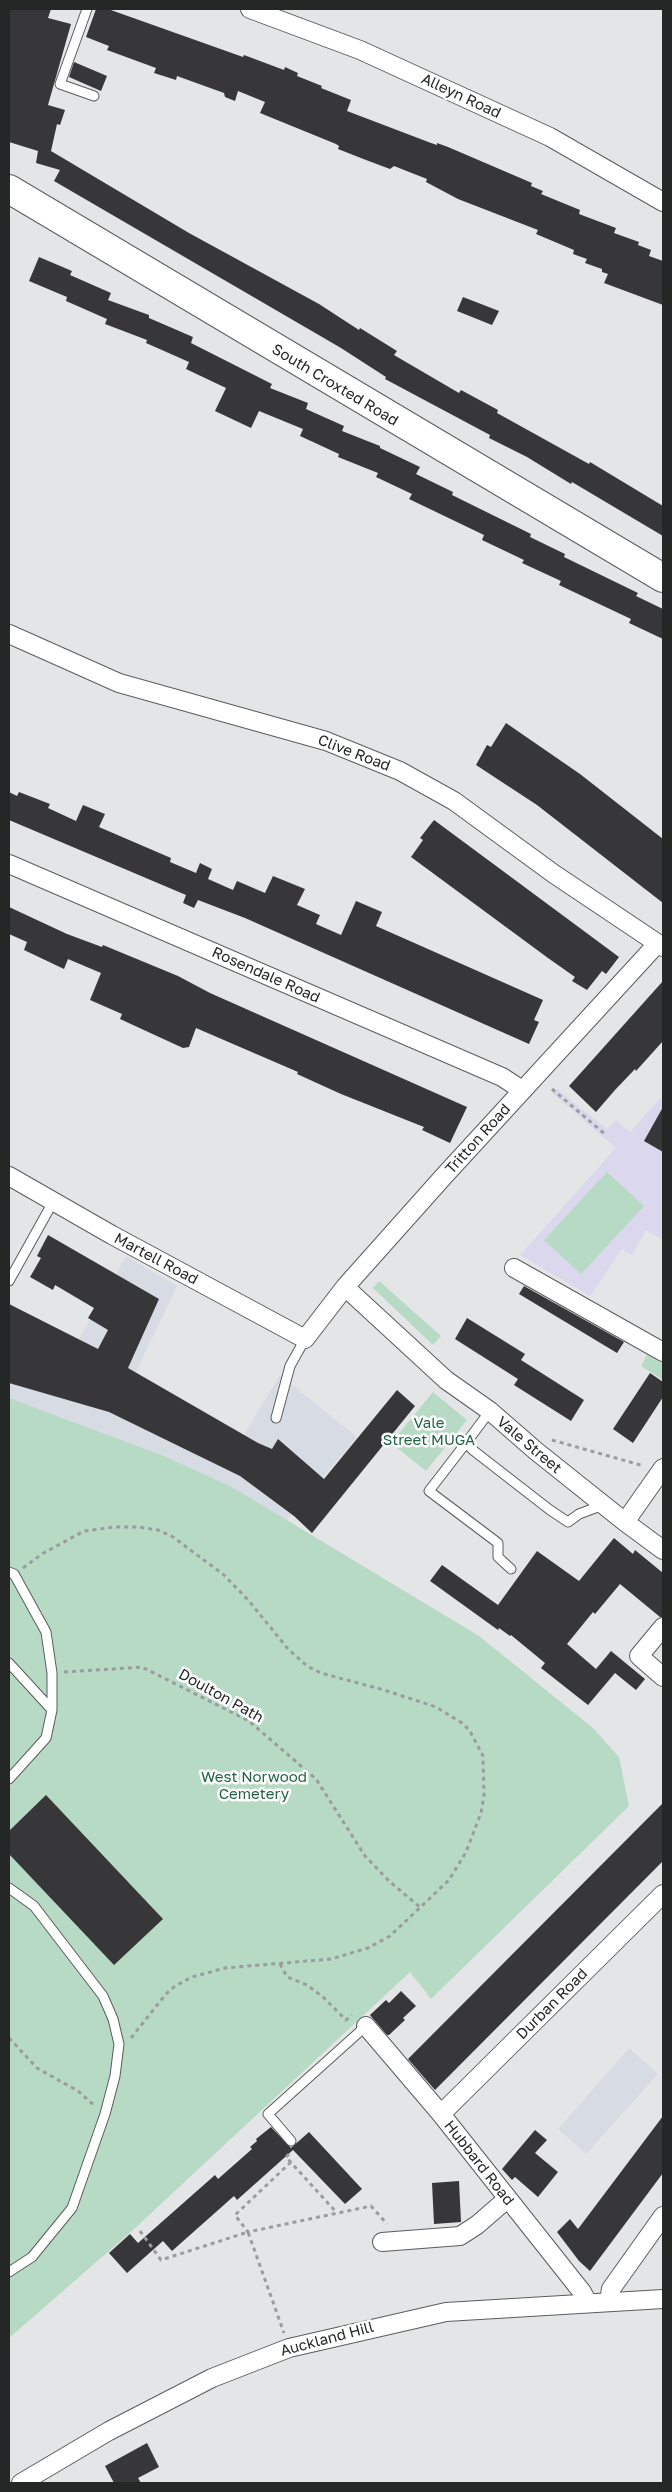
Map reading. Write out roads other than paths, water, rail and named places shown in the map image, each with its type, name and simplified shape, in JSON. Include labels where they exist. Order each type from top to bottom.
[{"type":"main road","name":"South Croxted Road","points":[[9,189],[663,578]]},
{"type":"street","name":"Alleyn Road","points":[[250,9],[360,50],[550,137],[663,202]]},
{"type":"street","name":"Clive Road","points":[[9,634],[119,683],[308,736],[400,771],[454,801],[554,874],[660,946]]},
{"type":"street","name":"Rosendale Road","points":[[9,864],[513,1082],[522,1090]]},
{"type":"street","name":"Tritton Road","points":[[305,1339],[345,1287],[522,1090],[660,946]]},
{"type":"street","name":"Martell Road","points":[[9,1176],[53,1202],[305,1339]]},
{"type":"street","points":[[514,1268],[663,1352]]},
{"type":"street","name":"Vale Street","points":[[345,1287],[446,1380],[490,1412],[536,1452],[663,1550]]},
{"type":"street","points":[[625,1522],[663,1468]]},
{"type":"street","points":[[663,1627],[639,1656],[663,1677]]},
{"type":"street","name":"Durban Road","points":[[441,2114],[663,1894]]},
{"type":"street","name":"Hubbard Road","points":[[366,2026],[441,2114],[506,2199],[582,2292],[588,2303]]},
{"type":"street","points":[[382,2242],[460,2236],[477,2226],[506,2199]]},
{"type":"street","points":[[609,2301],[611,2289],[663,2216]]},
{"type":"street","name":"Auckland Hill","points":[[21,2483],[109,2432],[212,2378],[289,2348],[446,2312],[663,2299]]},
{"type":"lane","points":[[87,9],[60,84],[94,96]]},
{"type":"lane","points":[[9,1281],[53,1202]]},
{"type":"lane","points":[[276,1418],[290,1366],[305,1339]]},
{"type":"lane","points":[[490,1412],[429,1490],[498,1543],[498,1556],[511,1569]]},
{"type":"lane","points":[[466,1443],[550,1510],[568,1522],[579,1514],[603,1505]]},
{"type":"lane","points":[[9,1779],[46,1738],[52,1710],[52,1672],[46,1632],[12,1573]]},
{"type":"lane","points":[[9,1662],[52,1710]]},
{"type":"lane","points":[[9,1888],[34,1906],[103,1996],[113,2019],[119,2044],[115,2076],[105,2114],[72,2208],[32,2257],[9,2272]]},
{"type":"lane","points":[[291,2141],[268,2114],[366,2026]]},
{"type":"park label","name":"Vale Street MUGA","points":[[429,1432]]},
{"type":"park label","name":"West Norwood Cemetery","points":[[254,1786]]}]
